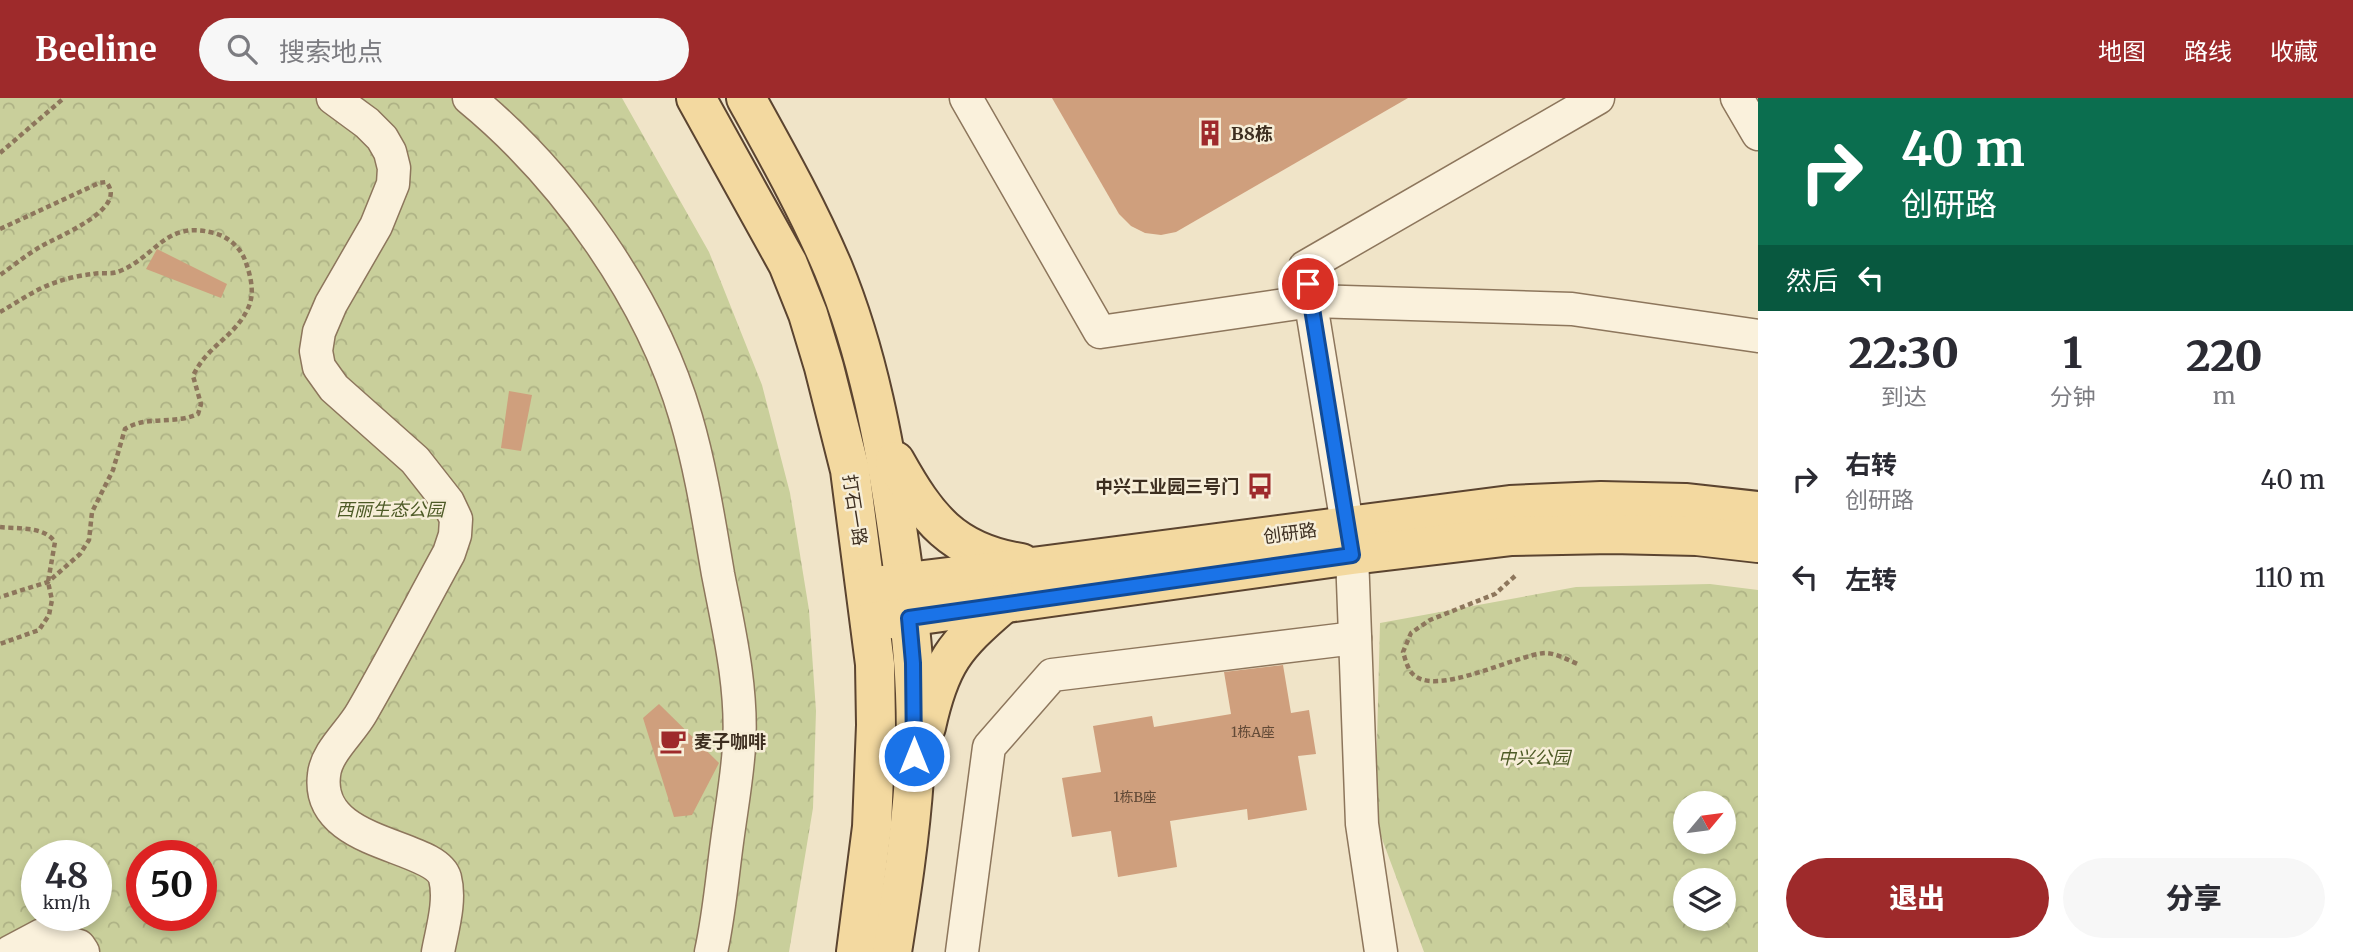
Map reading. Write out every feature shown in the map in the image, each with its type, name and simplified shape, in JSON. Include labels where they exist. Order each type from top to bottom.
[{"type":"main road","name":"打石一路","points":[[696,98],[788,264],[808,314],[824,367],[850,470],[875,664],[875,779],[866,881],[856,952]]},
{"type":"main road","points":[[746,98],[813,222],[833,270],[868,373],[881,436],[907,600],[914,676],[914,777],[892,952]]},
{"type":"main road","points":[[881,436],[917,501],[932,520],[957,541],[996,559],[1040,566]]},
{"type":"main road","name":"创研路","points":[[907,600],[1003,604],[1350,540],[1510,505],[1601,501],[1685,503],[1758,511]]},
{"type":"main road","name":"创研路","points":[[868,605],[907,600],[1040,566],[1350,540],[1612,534],[1697,537],[1758,543]]},
{"type":"main road","points":[[914,777],[933,696],[944,668],[958,645],[1003,604]]},
{"type":"lane","points":[[333,98],[367,123],[382,138],[390,152],[394,168],[393,184],[376,226],[331,304],[319,332],[316,351],[319,367],[334,388],[415,460],[448,502],[456,519],[455,535],[449,553],[360,715],[331,756],[324,771],[323,785],[329,803],[341,819],[360,833],[435,864],[444,875],[446,892],[438,952]]},
{"type":"lane","points":[[469,98],[498,122],[540,167],[603,249],[632,295],[666,359],[686,418],[702,485],[727,618],[738,706],[739,746],[711,952]]},
{"type":"lane","points":[[966,98],[1100,332],[1312,301],[1572,309],[1758,336]]},
{"type":"lane","points":[[1381,952],[1362,824],[1350,540],[1312,301],[1304,267],[1598,98]]},
{"type":"lane","points":[[1737,98],[1758,134]]},
{"type":"lane","points":[[962,952],[989,747],[1052,675],[1355,638]]},
{"type":"lane","points":[[10,952],[42,936],[79,946],[83,952]]},
{"type":"path","points":[[0,153],[64,98]]},
{"type":"path","points":[[0,229],[99,183],[106,182],[110,187],[111,193],[102,209],[82,227],[41,246],[0,275]]},
{"type":"path","points":[[0,312],[56,282],[94,274],[117,273],[173,234],[197,228],[221,235],[241,251],[252,277],[250,304],[234,331],[210,349],[199,362],[193,376],[201,404],[198,414],[184,420],[145,421],[125,429],[113,470],[92,512],[89,540],[80,554],[48,582],[0,597]]},
{"type":"path","points":[[0,527],[37,531],[50,535],[55,542],[48,582],[52,600],[48,615],[39,629],[0,644]]},
{"type":"path","points":[[1516,576],[1495,594],[1430,620],[1411,633],[1403,652],[1411,673],[1427,683],[1460,678],[1524,656],[1548,653],[1580,665]]},
{"type":"green space","name":"西丽生态公园","points":[[0,98],[622,98],[709,252],[762,385],[790,493],[809,610],[816,711],[813,808],[789,952],[0,952]]},
{"type":"green space","name":"中兴公园","points":[[1710,584],[1758,590],[1758,952],[1424,952],[1375,820],[1380,623],[1576,587]]},
{"type":"building","name":"B8栋","points":[[1052,98],[1408,98],[1176,232],[1161,235],[1145,233],[1131,226],[1119,214]]},
{"type":"building","points":[[157,249],[227,284],[221,298],[146,269]]},
{"type":"building","points":[[509,391],[532,395],[521,451],[501,448]]},
{"type":"building","points":[[1283,665],[1291,713],[1309,710],[1316,754],[1298,756],[1307,810],[1248,820],[1247,809],[1170,821],[1177,867],[1118,877],[1111,831],[1072,837],[1062,778],[1101,772],[1093,726],[1152,716],[1154,727],[1231,714],[1224,672]]},
{"type":"building","name":"麦子咖啡","points":[[659,704],[719,763],[692,815],[674,817],[643,718]]},
{"type":"place","name":"B8栋","points":[[1210,133]]},
{"type":"place","name":"中兴工业园三号门","points":[[1260,486]]},
{"type":"place","name":"麦子咖啡","points":[[673,741]]},
{"type":"route","points":[[914,756],[915,716],[909,618],[1352,555],[1308,284]]}]
